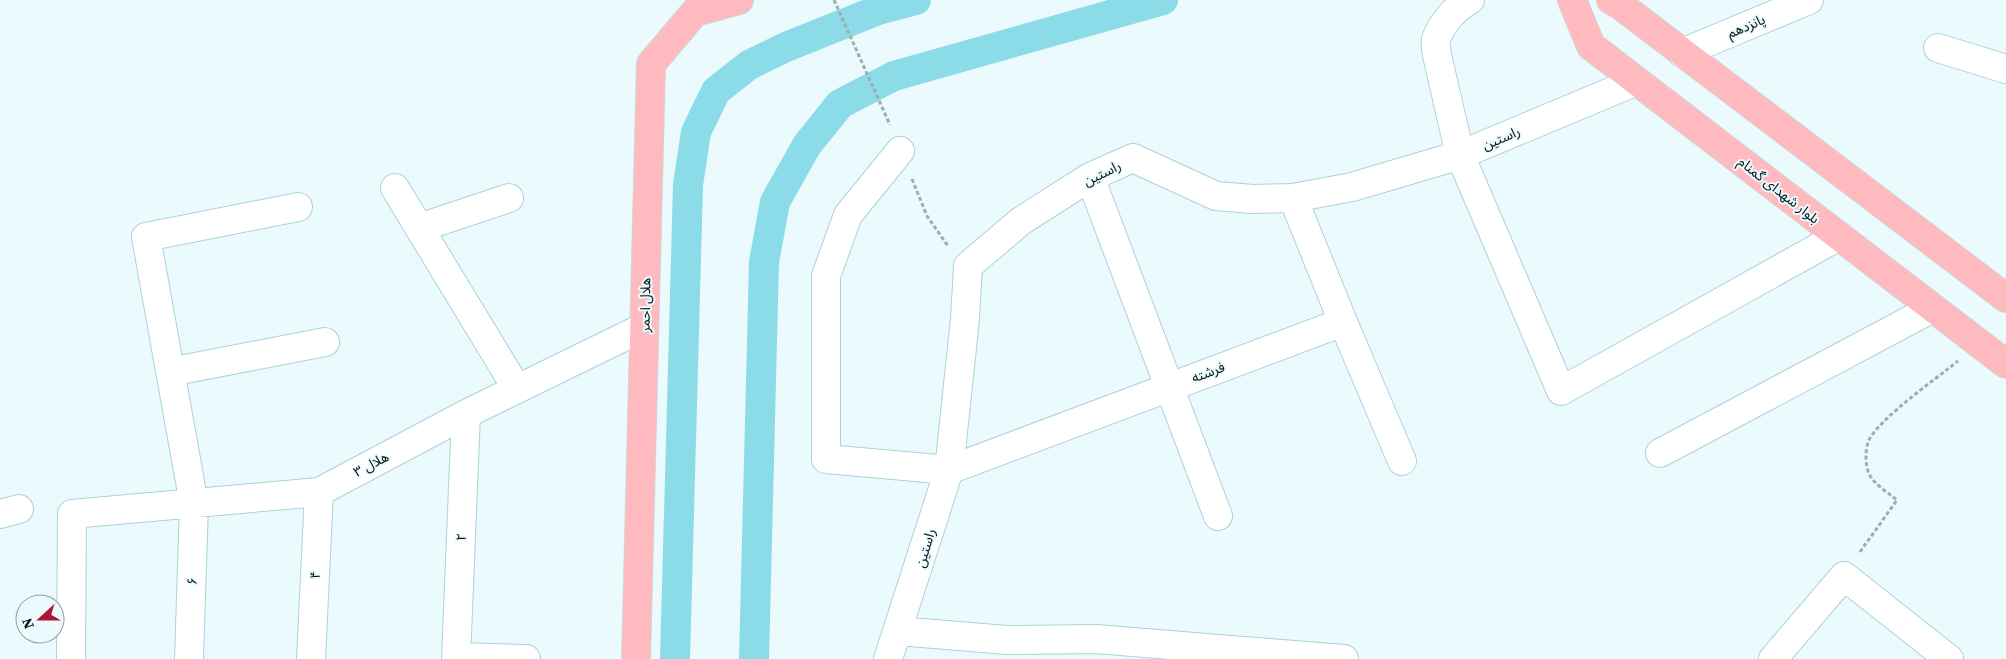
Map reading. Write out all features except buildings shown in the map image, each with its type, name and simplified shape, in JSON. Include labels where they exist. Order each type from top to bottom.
[{"type":"main road","name":"هلال احمر","points":[[636,659],[651,64],[695,12],[739,0]]},
{"type":"main road","name":"بلوار شهدای گمنام","points":[[1572,0],[1591,46],[2006,364]]},
{"type":"main road","points":[[1611,0],[2006,298]]},
{"type":"street","points":[[1470,0],[1456,9],[1443,26],[1436,41],[1437,55],[1460,155],[1561,391],[1839,236]]},
{"type":"street","name":"پانزدهم","points":[[1682,53],[1809,0]]},
{"type":"street","points":[[1938,48],[2006,69]]},
{"type":"street","name":"راستین","points":[[898,631],[949,470],[965,320],[968,266],[1021,221],[1090,177],[1133,158],[1216,196],[1253,199],[1293,198],[1352,187],[1460,155],[1637,81]]},
{"type":"street","points":[[900,152],[848,215],[826,276],[826,459],[949,470]]},
{"type":"street","points":[[1090,177],[1218,516]]},
{"type":"street","points":[[395,188],[517,389]]},
{"type":"street","points":[[420,228],[509,198]]},
{"type":"street","points":[[1293,198],[1402,461]]},
{"type":"street","name":"۶","points":[[189,659],[194,504],[146,237],[298,207]]},
{"type":"street","points":[[1660,453],[1933,308]]},
{"type":"street","name":"فرشته","points":[[949,470],[1343,322]]},
{"type":"street","name":"هلال ۳","points":[[71,659],[72,514],[319,492],[466,414],[644,327]]},
{"type":"street","points":[[170,372],[325,342]]},
{"type":"street","name":"۲","points":[[456,658],[466,414]]},
{"type":"street","name":"۴","points":[[311,659],[319,492]]},
{"type":"street","points":[[1773,659],[1844,576],[1949,659]]},
{"type":"street","points":[[888,659],[898,631],[1004,649],[1093,649],[1344,659]]},
{"type":"street","points":[[456,658],[526,659]]},
{"type":"path","points":[[834,0],[927,216],[949,247],[968,266]]},
{"type":"path","points":[[1844,576],[1897,500],[1876,483],[1869,473],[1866,459],[1869,440],[1882,423],[1979,344]]},
{"type":"waterway","points":[[675,659],[688,185],[696,132],[716,91],[749,65],[786,47],[878,10],[916,0]]},
{"type":"waterway","points":[[754,659],[764,262],[775,202],[807,145],[840,104],[894,76],[1163,0]]}]
